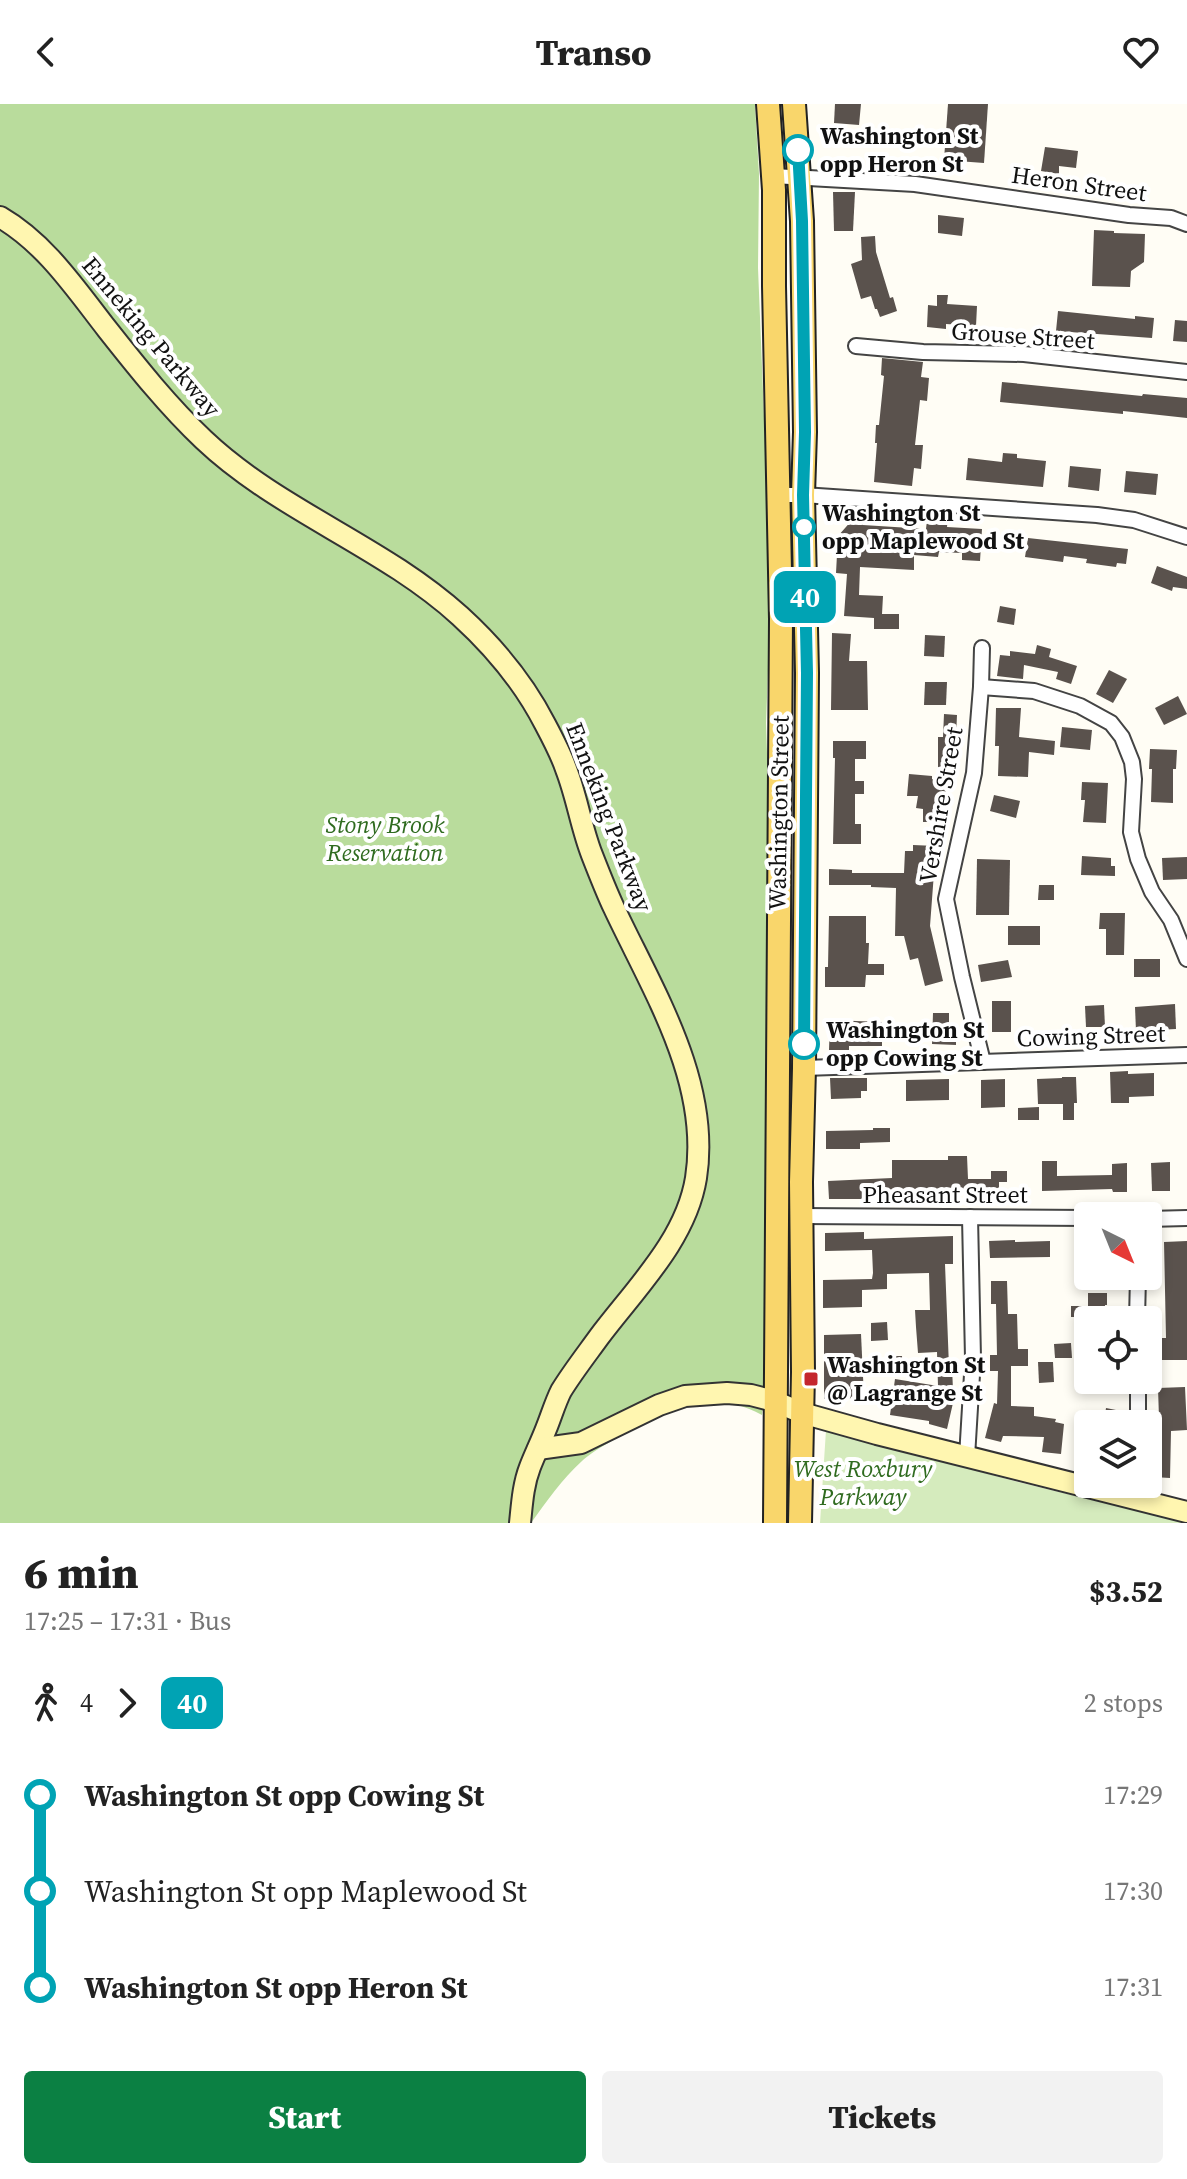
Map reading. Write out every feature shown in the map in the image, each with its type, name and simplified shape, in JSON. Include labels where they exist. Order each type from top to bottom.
[{"type":"main road","name":"Washington Street","points":[[768,104],[773,176],[781,619],[775,1523]]},
{"type":"main road","name":"Washington Street","points":[[794,104],[800,178],[807,673],[800,1523]]},
{"type":"main road","name":"Enneking Parkway","points":[[0,217],[31,239],[59,267],[130,358],[206,442],[242,471],[414,580],[459,615],[506,663],[544,722],[567,770],[589,848],[680,1053],[695,1106],[698,1141],[696,1180],[673,1237],[560,1393],[529,1470],[520,1523]]},
{"type":"main road","points":[[538,1449],[581,1443],[659,1405],[685,1396],[727,1393],[759,1396],[802,1413],[967,1457],[1074,1479]]},
{"type":"main road","points":[[1151,1498],[1187,1512]]},
{"type":"street","name":"Heron Street","points":[[773,176],[915,184],[1129,215],[1171,218],[1187,224]]},
{"type":"street","name":"Grouse Street","points":[[856,346],[923,352],[1024,354],[1187,372]]},
{"type":"street","points":[[779,495],[1097,515],[1134,520],[1187,537]]},
{"type":"street","name":"Vershire Street","points":[[982,648],[974,773],[946,899],[983,1062]]},
{"type":"street","points":[[981,687],[1034,691],[1080,706],[1111,723],[1122,737],[1132,762],[1131,832],[1138,859],[1152,892],[1171,920],[1187,959]]},
{"type":"street","name":"Cowing Street","points":[[804,1068],[1187,1055]]},
{"type":"street","name":"Pheasant Street","points":[[802,1216],[1074,1218]]},
{"type":"street","points":[[967,1457],[973,1358],[970,1217]]},
{"type":"street","points":[[1162,1219],[1187,1218]]},
{"type":"green space","name":"Stony Brook Reservation","points":[[0,104],[755,104],[766,466],[769,644],[766,723],[771,870],[766,1159],[769,1314],[762,1415],[736,1405],[709,1402],[680,1409],[643,1425],[582,1461],[531,1523],[0,1523]]},
{"type":"green space","name":"West Roxbury Parkway","points":[[826,1430],[1074,1498],[1187,1523],[820,1523]]},
{"type":"building","points":[[835,104],[861,104],[859,125],[834,123]]},
{"type":"building","points":[[948,104],[988,104],[984,163],[944,160]]},
{"type":"building","points":[[1045,147],[1078,151],[1076,168],[1059,166],[1059,174],[1041,171]]},
{"type":"building","points":[[833,192],[855,192],[853,231],[834,231]]},
{"type":"building","points":[[938,215],[964,218],[962,236],[938,233]]},
{"type":"building","points":[[1094,230],[1145,234],[1144,262],[1131,271],[1130,287],[1092,286]]},
{"type":"building","points":[[875,236],[876,252],[897,311],[880,317],[871,296],[861,299],[851,264],[862,260],[861,237]]},
{"type":"building","points":[[937,295],[948,295],[947,304],[977,306],[976,326],[946,324],[946,329],[927,327],[928,305],[937,306]]},
{"type":"building","points":[[1058,311],[1154,318],[1152,338],[1056,331]]},
{"type":"building","points":[[1175,320],[1187,321],[1187,342],[1173,341]]},
{"type":"building","points":[[882,358],[923,362],[921,377],[929,378],[927,401],[920,400],[915,445],[923,445],[921,469],[914,468],[912,486],[874,482],[876,425],[879,425],[884,376],[881,375]]},
{"type":"building","points":[[1002,382],[1187,398],[1187,418],[1000,402]]},
{"type":"building","points":[[1003,453],[1046,461],[1043,487],[966,480],[968,458],[1002,462]]},
{"type":"building","points":[[1070,466],[1101,469],[1099,491],[1068,487]]},
{"type":"building","points":[[1126,471],[1158,474],[1156,495],[1124,492]]},
{"type":"building","points":[[934,516],[948,517],[947,527],[982,529],[980,561],[962,560],[962,553],[939,552],[938,557],[914,555],[914,570],[860,567],[859,595],[883,596],[882,614],[899,614],[899,629],[874,629],[874,618],[844,616],[847,574],[836,573],[838,536],[853,519],[863,519],[863,525],[926,529],[927,520],[934,520]]},
{"type":"building","points":[[1028,538],[1128,549],[1126,564],[1117,563],[1116,567],[1064,556],[1063,562],[1025,557]]},
{"type":"building","points":[[1157,566],[1187,577],[1187,589],[1173,587],[1172,591],[1151,583]]},
{"type":"building","points":[[1000,606],[1016,609],[1014,625],[997,622]]},
{"type":"building","points":[[832,633],[851,634],[849,661],[867,661],[868,710],[831,710]]},
{"type":"building","points":[[925,635],[945,636],[944,657],[924,656]]},
{"type":"building","points":[[1037,645],[1051,649],[1049,657],[1077,666],[1071,684],[1056,679],[1058,672],[1024,665],[1023,679],[997,676],[1000,655],[1010,656],[1010,651],[1035,654]]},
{"type":"building","points":[[1109,670],[1127,679],[1113,703],[1096,694]]},
{"type":"building","points":[[925,682],[947,682],[946,705],[924,705]]},
{"type":"building","points":[[1178,696],[1187,714],[1164,725],[1155,708]]},
{"type":"building","points":[[996,708],[1021,708],[1019,737],[1055,741],[1054,755],[1029,752],[1028,777],[998,776]]},
{"type":"building","points":[[944,714],[957,715],[957,774],[938,773],[938,737],[943,737]]},
{"type":"building","points":[[1062,727],[1092,730],[1090,750],[1060,747]]},
{"type":"building","points":[[833,741],[866,741],[866,759],[855,759],[855,781],[864,781],[864,794],[855,794],[855,824],[861,824],[861,844],[833,844]]},
{"type":"building","points":[[1150,749],[1177,750],[1176,769],[1173,769],[1173,803],[1151,802]]},
{"type":"building","points":[[909,774],[932,776],[932,779],[947,783],[942,813],[937,812],[937,822],[923,822],[923,809],[916,808],[918,796],[907,796]]},
{"type":"building","points":[[1082,782],[1108,783],[1106,823],[1083,822],[1085,800],[1081,800]]},
{"type":"building","points":[[994,795],[1020,801],[1016,818],[990,811]]},
{"type":"building","points":[[913,845],[936,846],[930,926],[943,981],[925,986],[918,958],[910,960],[904,936],[895,936],[896,888],[829,885],[829,869],[852,870],[852,873],[904,873],[905,851],[913,851]]},
{"type":"building","points":[[1082,856],[1111,858],[1115,876],[1081,875]]},
{"type":"building","points":[[1187,857],[1187,879],[1163,880],[1162,858]]},
{"type":"building","points":[[977,859],[1010,860],[1009,915],[976,915]]},
{"type":"building","points":[[1039,885],[1054,885],[1054,900],[1038,900]]},
{"type":"building","points":[[1100,913],[1125,913],[1124,955],[1106,955],[1106,929],[1099,929]]},
{"type":"building","points":[[829,916],[866,916],[868,964],[884,964],[884,975],[866,975],[865,987],[825,987]]},
{"type":"building","points":[[1008,926],[1040,926],[1040,945],[1008,945]]},
{"type":"building","points":[[1134,959],[1160,959],[1160,977],[1134,977]]},
{"type":"building","points":[[1008,960],[1012,977],[981,982],[978,965]]},
{"type":"building","points":[[992,1001],[1011,1001],[1011,1032],[992,1032]]},
{"type":"building","points":[[1175,1004],[1176,1029],[1136,1031],[1135,1007]]},
{"type":"building","points":[[1104,1005],[1105,1027],[1086,1027],[1085,1006]]},
{"type":"building","points":[[933,1013],[949,1013],[949,1033],[956,1033],[956,1045],[932,1044]]},
{"type":"building","points":[[830,1020],[882,1022],[882,1046],[849,1046],[849,1050],[829,1050]]},
{"type":"building","points":[[1128,1071],[1128,1074],[1154,1073],[1154,1096],[1129,1097],[1129,1103],[1111,1103],[1110,1072]]},
{"type":"building","points":[[1076,1077],[1074,1120],[1063,1120],[1063,1104],[1038,1104],[1037,1079]]},
{"type":"building","points":[[830,1078],[867,1078],[867,1091],[861,1091],[861,1098],[831,1099]]},
{"type":"building","points":[[949,1079],[949,1100],[906,1101],[906,1080]]},
{"type":"building","points":[[1005,1079],[1005,1107],[981,1108],[981,1080]]},
{"type":"building","points":[[1039,1107],[1039,1120],[1018,1120],[1018,1108]]},
{"type":"building","points":[[890,1128],[890,1142],[860,1143],[860,1149],[826,1149],[826,1131]]},
{"type":"building","points":[[948,1156],[967,1156],[968,1179],[991,1179],[991,1171],[1007,1171],[1007,1182],[999,1182],[999,1196],[981,1196],[980,1192],[918,1193],[888,1194],[888,1197],[868,1199],[829,1199],[828,1181],[892,1178],[892,1160],[948,1160]]},
{"type":"building","points":[[1042,1161],[1057,1161],[1057,1176],[1112,1175],[1112,1164],[1127,1163],[1127,1192],[1113,1192],[1112,1189],[1042,1191]]},
{"type":"building","points":[[1170,1162],[1170,1191],[1152,1191],[1151,1163]]},
{"type":"building","points":[[864,1232],[864,1239],[953,1236],[953,1264],[945,1264],[949,1367],[952,1367],[953,1390],[956,1390],[947,1429],[929,1424],[929,1421],[890,1415],[895,1379],[938,1386],[937,1352],[918,1353],[915,1310],[930,1310],[929,1273],[887,1274],[887,1289],[862,1290],[862,1307],[823,1308],[823,1280],[872,1279],[873,1273],[872,1250],[825,1251],[825,1233]]},
{"type":"building","points":[[989,1241],[1050,1241],[1050,1257],[990,1258]]},
{"type":"building","points":[[1187,1241],[1187,1360],[1162,1360],[1162,1338],[1166,1338],[1164,1242]]},
{"type":"building","points":[[991,1281],[1007,1281],[1008,1314],[1017,1314],[1018,1349],[1028,1349],[1028,1366],[1011,1366],[1011,1406],[1034,1407],[1034,1416],[1056,1419],[1055,1422],[1064,1424],[1061,1454],[1042,1452],[1044,1437],[1003,1436],[1001,1442],[985,1438],[994,1403],[997,1404],[998,1371],[990,1371],[990,1355],[997,1355],[996,1304],[991,1304]]},
{"type":"building","points":[[1088,1293],[1107,1293],[1107,1305],[1088,1306]]},
{"type":"building","points":[[887,1322],[888,1340],[871,1341],[871,1323]]},
{"type":"building","points":[[861,1334],[864,1398],[824,1399],[824,1335]]},
{"type":"building","points":[[1071,1343],[1072,1358],[1055,1358],[1054,1344]]},
{"type":"building","points":[[886,1356],[902,1356],[903,1371],[886,1372]]},
{"type":"building","points":[[1038,1362],[1053,1362],[1054,1382],[1039,1383]]},
{"type":"building","points":[[1185,1387],[1187,1430],[1171,1431],[1170,1478],[1162,1478],[1162,1410],[1159,1410],[1158,1394],[1162,1394],[1162,1388]]},
{"type":"bus line","name":"40","points":[[798,150],[802,221],[807,673],[804,1044]]},
{"type":"place","name":"Washington St opp Heron St","points":[[798,150]]},
{"type":"place","name":"Washington St opp Maplewood St","points":[[804,527]]},
{"type":"place","name":"Washington St opp Cowing St","points":[[804,1044]]},
{"type":"place","name":"Washington St @ Lagrange St","points":[[811,1379]]}]
